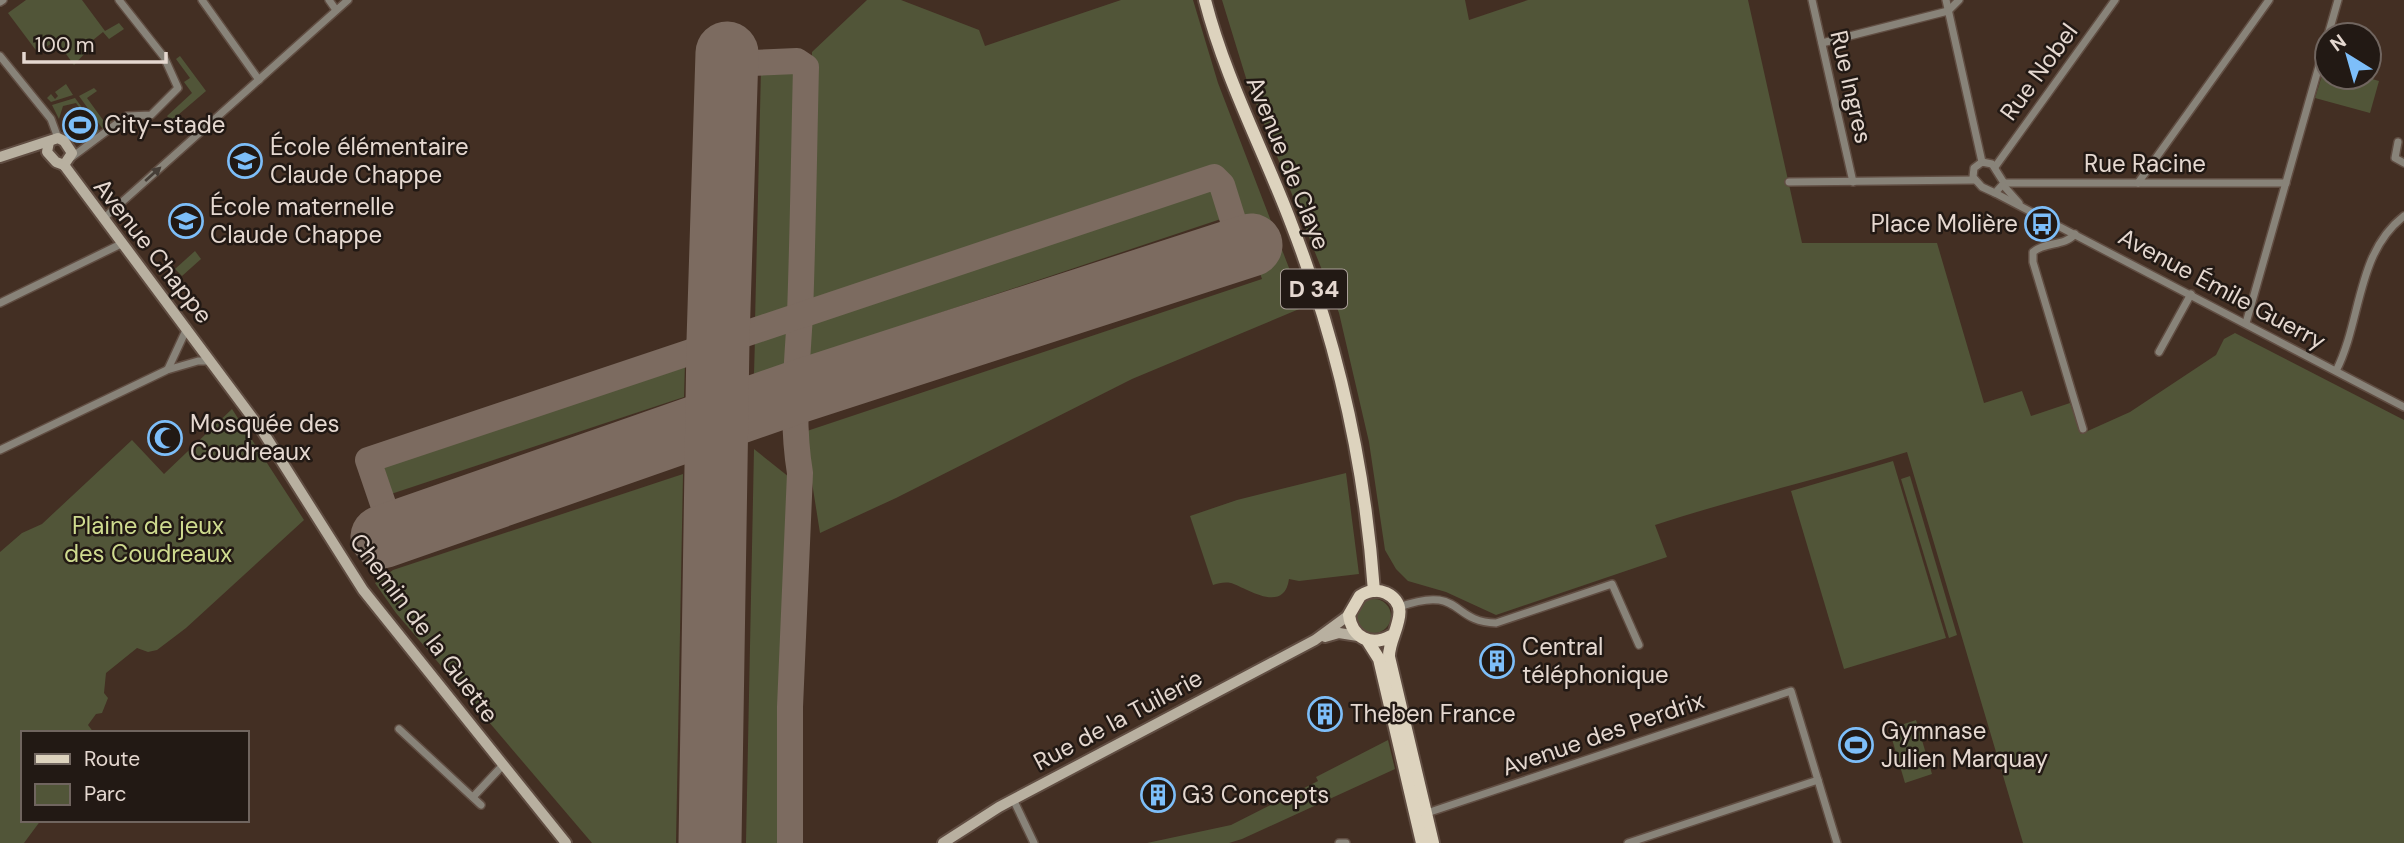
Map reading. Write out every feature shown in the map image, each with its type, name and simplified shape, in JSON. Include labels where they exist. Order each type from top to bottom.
[{"type":"main road","name":"Avenue de Claye","points":[[1205,0],[1227,68],[1292,223],[1334,350],[1359,470],[1374,591]]},
{"type":"main road","points":[[1422,843],[1379,659],[1349,615],[1354,601],[1374,591],[1391,597],[1399,607],[1399,623],[1391,636],[1389,657],[1433,843]]},
{"type":"main road","points":[[1363,638],[1384,640],[1391,636]]},
{"type":"street","points":[[0,56],[51,119],[56,162],[68,161],[128,116],[151,115],[178,88],[164,57],[119,0]]},
{"type":"street","points":[[202,0],[259,80]]},
{"type":"street","points":[[329,0],[336,10]]},
{"type":"street","points":[[102,219],[348,0]]},
{"type":"street","name":"Rue Ingres","points":[[1812,0],[1853,182]]},
{"type":"street","points":[[1945,0],[1982,162]]},
{"type":"street","points":[[1822,43],[1948,11],[1959,0]]},
{"type":"street","name":"Rue Nobel","points":[[1995,167],[2115,0]]},
{"type":"street","points":[[2138,183],[2269,0]]},
{"type":"street","points":[[2332,21],[2338,0]]},
{"type":"street","points":[[2246,323],[2313,86]]},
{"type":"street","points":[[2398,142],[2395,158],[2404,163]]},
{"type":"street","points":[[0,157],[30,147],[52,144]]},
{"type":"street","name":"Avenue Chappe","points":[[52,144],[69,146],[68,161],[102,219],[211,361]]},
{"type":"street","points":[[1982,162],[1995,167],[2003,184],[2022,206]]},
{"type":"street","points":[[1975,180],[1974,168],[1982,162]]},
{"type":"street","points":[[1789,182],[1975,180],[2022,206]]},
{"type":"street","name":"Rue Racine","points":[[2003,184],[2286,183]]},
{"type":"street","points":[[1995,192],[2003,184]]},
{"type":"street","name":"Avenue Émile Guerry","points":[[2022,206],[2404,407]]},
{"type":"street","points":[[2336,371],[2353,333],[2371,259],[2386,232],[2404,216]]},
{"type":"street","points":[[2075,233],[2062,243],[2039,247],[2033,252],[2033,262],[2083,429]]},
{"type":"street","points":[[0,303],[121,244]]},
{"type":"street","points":[[2159,352],[2191,294]]},
{"type":"street","points":[[167,370],[187,328]]},
{"type":"street","points":[[177,350],[187,363]]},
{"type":"street","points":[[0,450],[167,370],[187,363],[211,361]]},
{"type":"street","name":"Chemin de la Guette","points":[[211,361],[270,443],[363,590],[566,843]]},
{"type":"street","points":[[1399,607],[1427,598],[1440,599],[1480,620],[1496,623],[1612,584],[1639,646]]},
{"type":"street","name":"Rue de la Tuilerie","points":[[943,843],[1013,799],[1315,640],[1349,615]]},
{"type":"street","name":"Rue de la Tuilerie","points":[[1315,640],[1339,633],[1363,638]]},
{"type":"street","name":"Avenue des Perdrix","points":[[1427,813],[1791,691],[1818,780]]},
{"type":"street","points":[[399,729],[481,805]]},
{"type":"street","points":[[472,797],[503,765]]},
{"type":"street","points":[[1628,843],[1818,780],[1837,843]]},
{"type":"street","points":[[1013,799],[1034,843]]},
{"type":"green space","points":[[26,0],[82,0],[105,31],[119,23],[124,29],[109,39],[103,32],[83,48],[86,52],[74,65],[56,40],[38,53],[8,13]]},
{"type":"green space","points":[[867,0],[901,0],[979,30],[985,46],[1121,0],[1193,0],[1218,83],[1304,307],[1132,379],[896,498],[820,533],[804,432],[1262,279],[1228,179],[1224,172],[1207,170],[806,307],[812,52]]},
{"type":"green space","points":[[1222,0],[1465,0],[1469,20],[1528,0],[1748,0],[1802,243],[1937,243],[1984,403],[2022,391],[2031,416],[2070,403],[2081,434],[2130,412],[2216,355],[2224,339],[2235,333],[2404,420],[2404,843],[2023,843],[1907,452],[1655,525],[1667,557],[1496,615],[1446,592],[1408,581],[1396,569],[1385,550],[1369,442],[1339,313],[1246,78]]},
{"type":"green space","points":[[180,56],[206,91],[171,121],[167,116],[192,93],[184,82],[190,78],[176,59]]},
{"type":"green space","points":[[761,69],[797,69],[793,308],[755,322]]},
{"type":"green space","points":[[66,84],[73,95],[51,102],[47,98],[51,94],[55,99],[58,96],[55,92]]},
{"type":"green space","points":[[94,88],[97,91],[87,98],[103,120],[112,121],[110,126],[102,128],[79,96]]},
{"type":"green space","points":[[2317,91],[2376,91],[2370,113],[2315,98]]},
{"type":"green space","name":"City-stade","points":[[75,98],[101,133],[82,143],[64,118],[79,107],[76,103],[63,106],[59,119],[52,105]]},
{"type":"green space","points":[[1212,185],[1224,218],[805,358],[806,321]]},
{"type":"green space","points":[[195,251],[201,259],[182,276],[175,269]]},
{"type":"green space","points":[[793,325],[790,363],[754,374],[755,338]]},
{"type":"green space","points":[[685,363],[684,397],[385,496],[376,465]]},
{"type":"green space","name":"Plaine de jeux des Coudreaux","points":[[232,409],[304,520],[186,628],[157,650],[148,652],[137,648],[106,673],[104,693],[108,698],[102,713],[96,714],[88,725],[92,731],[21,731],[21,822],[40,822],[24,843],[0,843],[0,552],[22,533],[42,524],[132,440],[164,474]]},
{"type":"green space","points":[[754,449],[789,477],[782,843],[746,843]]},
{"type":"green space","points":[[1893,461],[1946,638],[1844,669],[1791,491]]},
{"type":"green space","points":[[1346,473],[1359,574],[1299,581],[1289,579],[1286,590],[1280,596],[1272,597],[1253,593],[1231,583],[1213,585],[1190,516],[1237,500]]},
{"type":"green space","points":[[683,474],[676,843],[592,843],[396,613],[375,583],[393,570]]},
{"type":"green space","points":[[1910,476],[1957,635],[1949,638],[1901,479]]},
{"type":"green space","points":[[1374,599],[1386,604],[1391,616],[1386,628],[1374,633],[1362,628],[1357,616],[1362,604]]},
{"type":"green space","points":[[1916,720],[1932,774],[1905,783],[1889,729]]},
{"type":"green space","points":[[1388,740],[1395,769],[1242,839],[1229,843],[1147,843],[1231,825],[1318,781],[1316,777]]},
{"type":"taxiway","points":[[727,64],[797,61],[806,67],[796,393],[800,473],[790,707],[790,843]]},
{"type":"taxiway","points":[[393,533],[368,460],[1214,177],[1222,185],[1242,249]]},
{"type":"runway","points":[[710,843],[718,341],[727,53]]},
{"type":"runway","points":[[382,537],[794,393],[1251,245]]},
{"type":"place","name":"City-stade","points":[[80,125]]},
{"type":"place","name":"École élémentaire Claude Chappe","points":[[245,161]]},
{"type":"place","name":"École maternelle Claude Chappe","points":[[186,221]]},
{"type":"place","name":"Place Molière","points":[[2042,224]]},
{"type":"place","name":"Mosquée des Coudreaux","points":[[165,438]]},
{"type":"place","name":"Central téléphonique","points":[[1497,661]]},
{"type":"place","name":"Theben France","points":[[1325,714]]},
{"type":"place","name":"Gymnase Julien Marquay","points":[[1856,745]]},
{"type":"place","name":"G3 Concepts","points":[[1158,795]]}]
